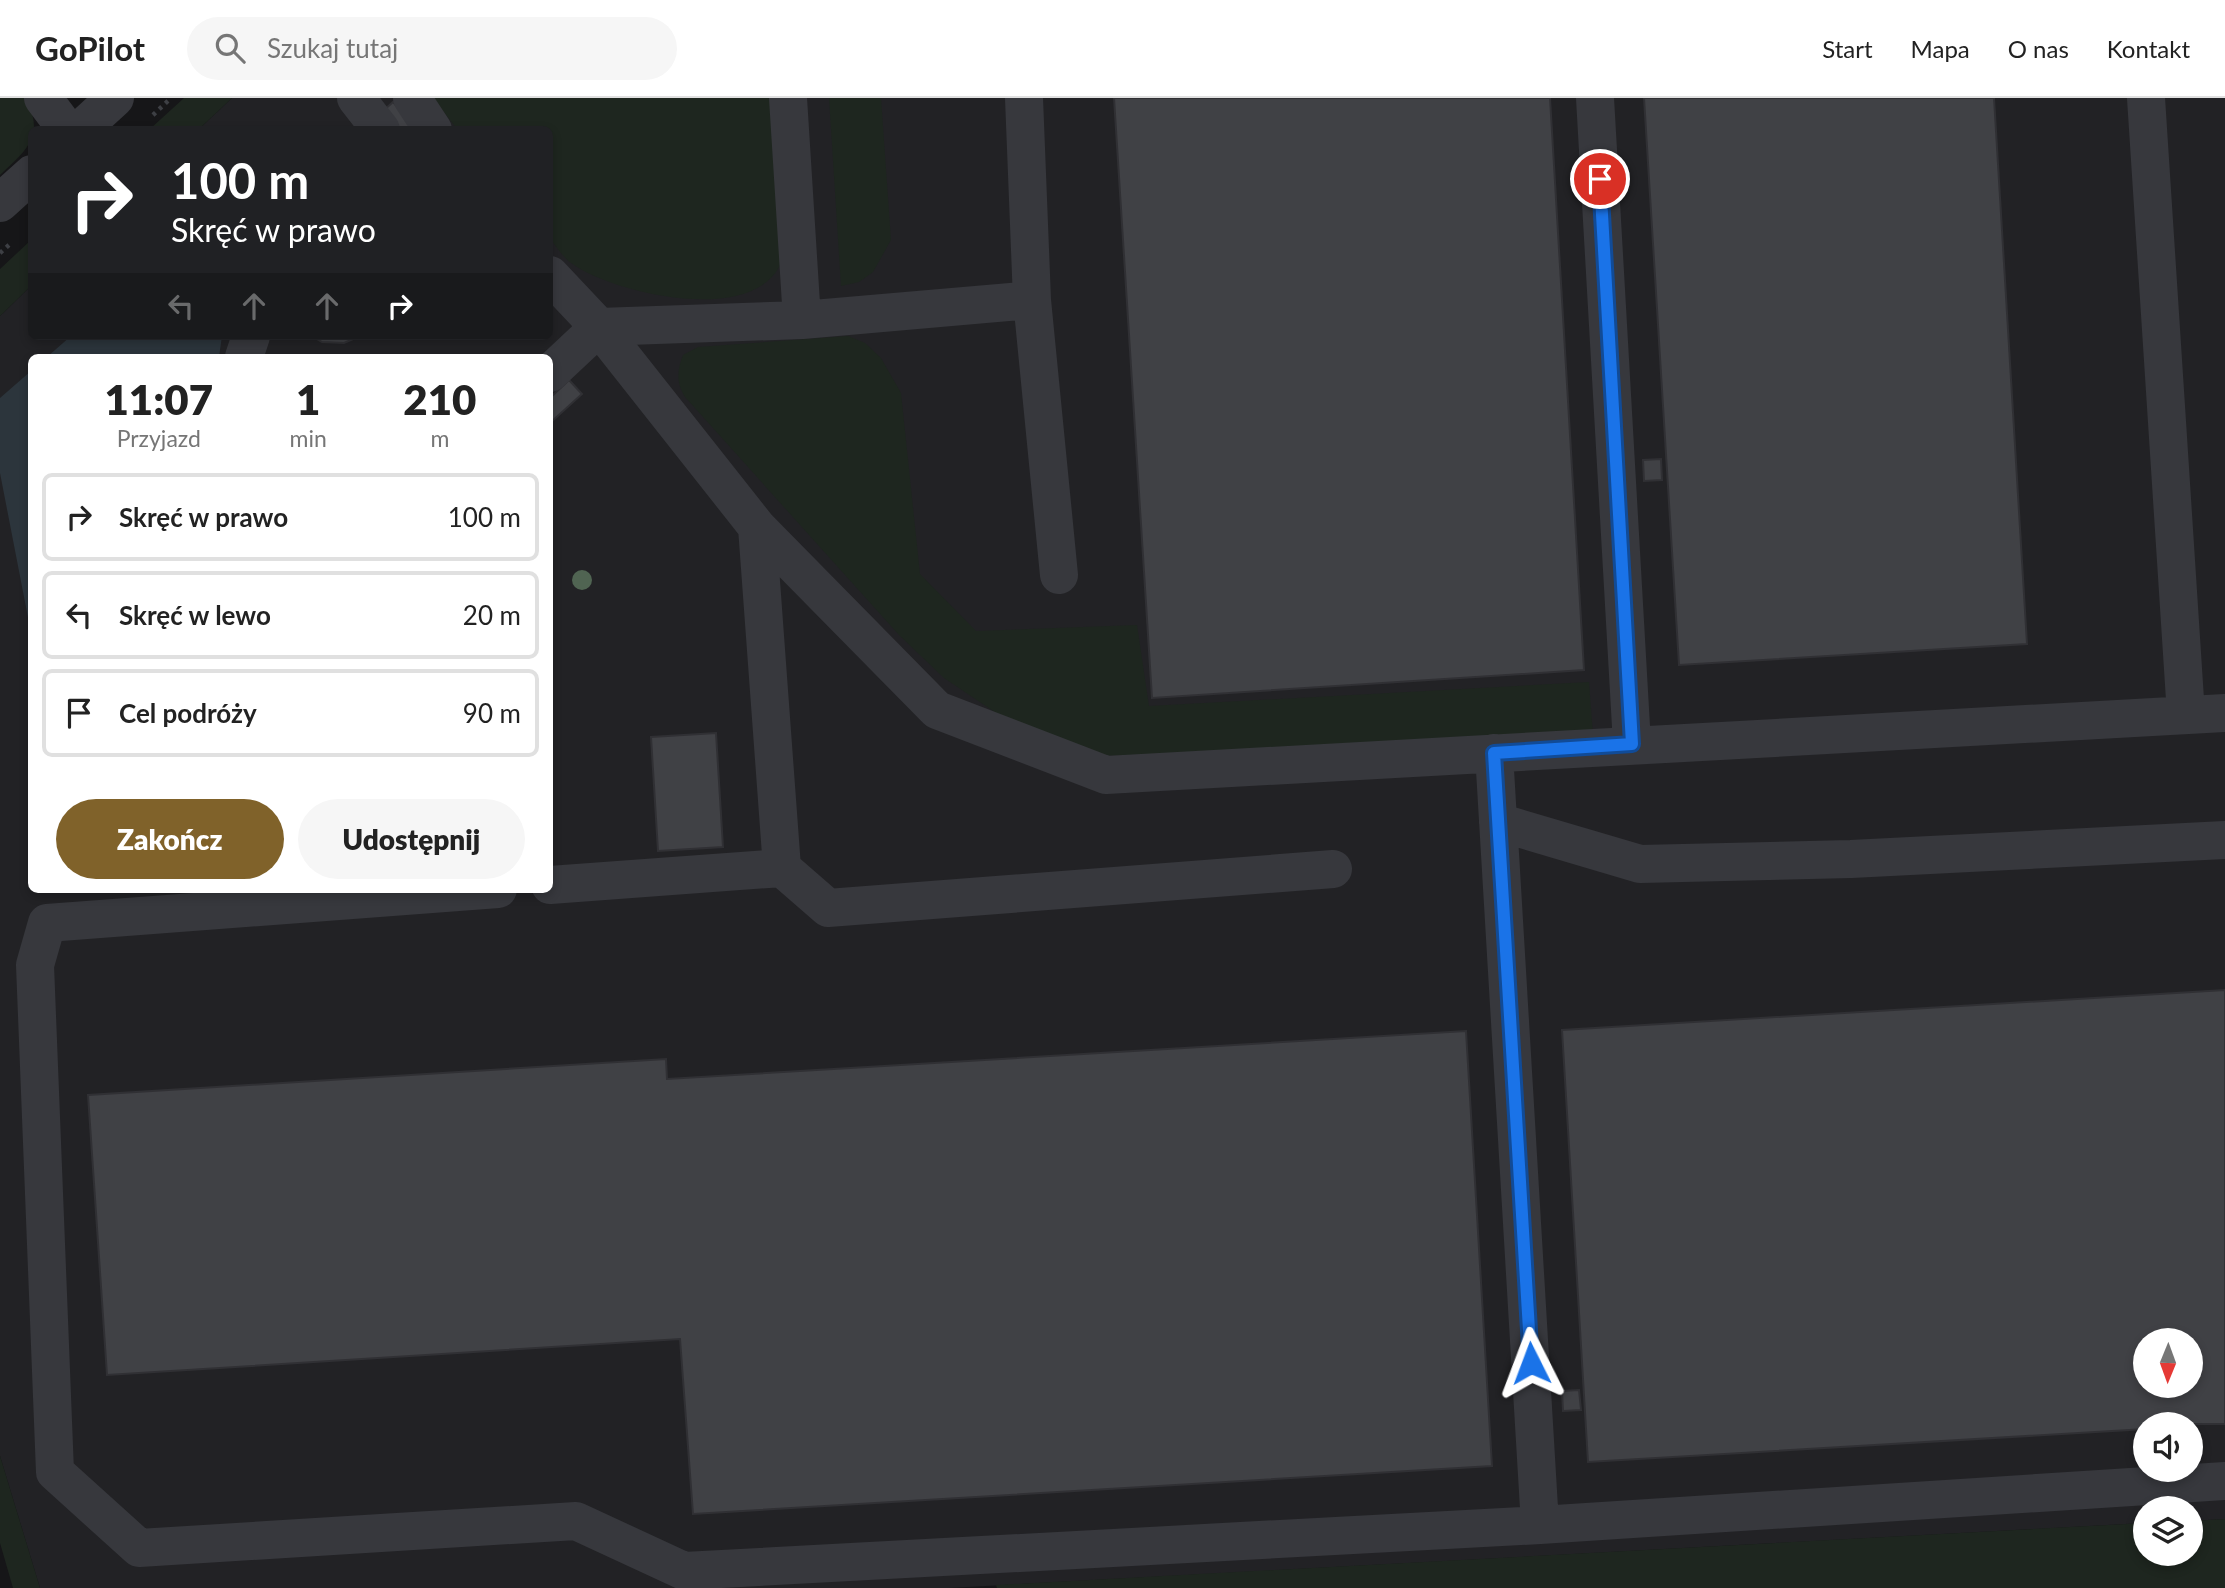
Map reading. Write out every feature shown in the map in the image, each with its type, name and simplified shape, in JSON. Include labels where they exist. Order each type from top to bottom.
[{"type":"street","points":[[43,98],[64,126]]},
{"type":"street","points":[[84,126],[115,98]]},
{"type":"street","points":[[356,98],[378,126]]},
{"type":"street","points":[[412,98],[430,126]]},
{"type":"street","points":[[788,98],[802,320]]},
{"type":"street","points":[[1024,98],[1032,300],[1059,575]]},
{"type":"street","points":[[1595,98],[1632,744]]},
{"type":"street","points":[[2146,98],[2186,715]]},
{"type":"street","points":[[0,204],[28,178]]},
{"type":"street","points":[[553,278],[599,327],[757,527],[937,710],[1106,775],[2225,713]]},
{"type":"street","points":[[553,370],[599,327],[802,320],[1032,300]]},
{"type":"street","points":[[757,527],[782,868],[828,908],[1333,869]]},
{"type":"street","points":[[1494,753],[1540,1525]]},
{"type":"street","points":[[1498,822],[1640,864],[1851,859],[2225,840]]},
{"type":"street","points":[[553,885],[782,868]]},
{"type":"street","points":[[445,893],[47,923],[35,965],[55,1472],[139,1548],[576,1521],[684,1571],[1540,1525],[2225,1481]]},
{"type":"shaded area","points":[[0,98],[25,98],[34,122],[34,126],[28,126],[28,145],[0,175]]},
{"type":"shaded area","points":[[184,98],[232,98],[202,126],[153,126]]},
{"type":"shaded area","points":[[232,98],[2225,98],[2225,1519],[2203,1520],[2203,1496],[2133,1496],[2133,1524],[949,1588],[40,1588],[0,1456],[0,316],[28,289],[28,340],[553,340],[553,126],[202,126]]},
{"type":"shaded area","points":[[433,98],[781,98],[789,210],[785,252],[779,267],[763,285],[739,295],[710,299],[647,293],[590,274],[568,261],[553,243],[553,126],[455,126]]},
{"type":"shaded area","points":[[829,98],[881,98],[891,240],[873,272],[859,282],[841,286]]},
{"type":"shaded area","points":[[28,243],[28,289],[0,316],[0,269]]},
{"type":"shaded area","points":[[848,336],[865,343],[881,358],[901,393],[920,574],[976,631],[1137,625],[1149,706],[1589,682],[1593,735],[1106,756],[1014,725],[944,678],[899,635],[685,397],[680,386],[679,371],[683,355],[698,347]]},
{"type":"shaded area","points":[[66,340],[221,340],[219,354],[50,354]]},
{"type":"shaded area","points":[[28,374],[28,618],[0,473],[0,398]]},
{"type":"shaded area","points":[[0,1456],[40,1588],[13,1588],[0,1543]]},
{"type":"shaded area","points":[[2225,1519],[2225,1588],[997,1588],[996,1585],[2133,1524],[2133,1566],[2203,1566],[2203,1520]]},
{"type":"building","points":[[1114,98],[1550,98],[1584,670],[1152,698]]},
{"type":"building","points":[[1644,98],[1994,98],[2027,644],[1679,665]]},
{"type":"building","points":[[393,102],[414,126],[396,126],[383,111]]},
{"type":"building","points":[[319,340],[351,340],[344,343]]},
{"type":"building","points":[[569,380],[582,394],[553,420],[553,395]]},
{"type":"building","points":[[1661,459],[1662,480],[1644,481],[1643,460]]},
{"type":"building","points":[[716,733],[723,847],[658,851],[651,737]]},
{"type":"building","points":[[2225,990],[2225,1424],[2203,1424],[2203,1412],[2133,1412],[2133,1430],[1588,1462],[1562,1030]]},
{"type":"building","points":[[1466,1031],[1492,1466],[693,1514],[680,1339],[107,1375],[88,1095],[666,1059],[667,1079]]},
{"type":"building","points":[[1579,1390],[1581,1410],[1563,1411],[1562,1391]]},
{"type":"route","points":[[1531,1363],[1494,753],[1632,744],[1600,179]]}]
